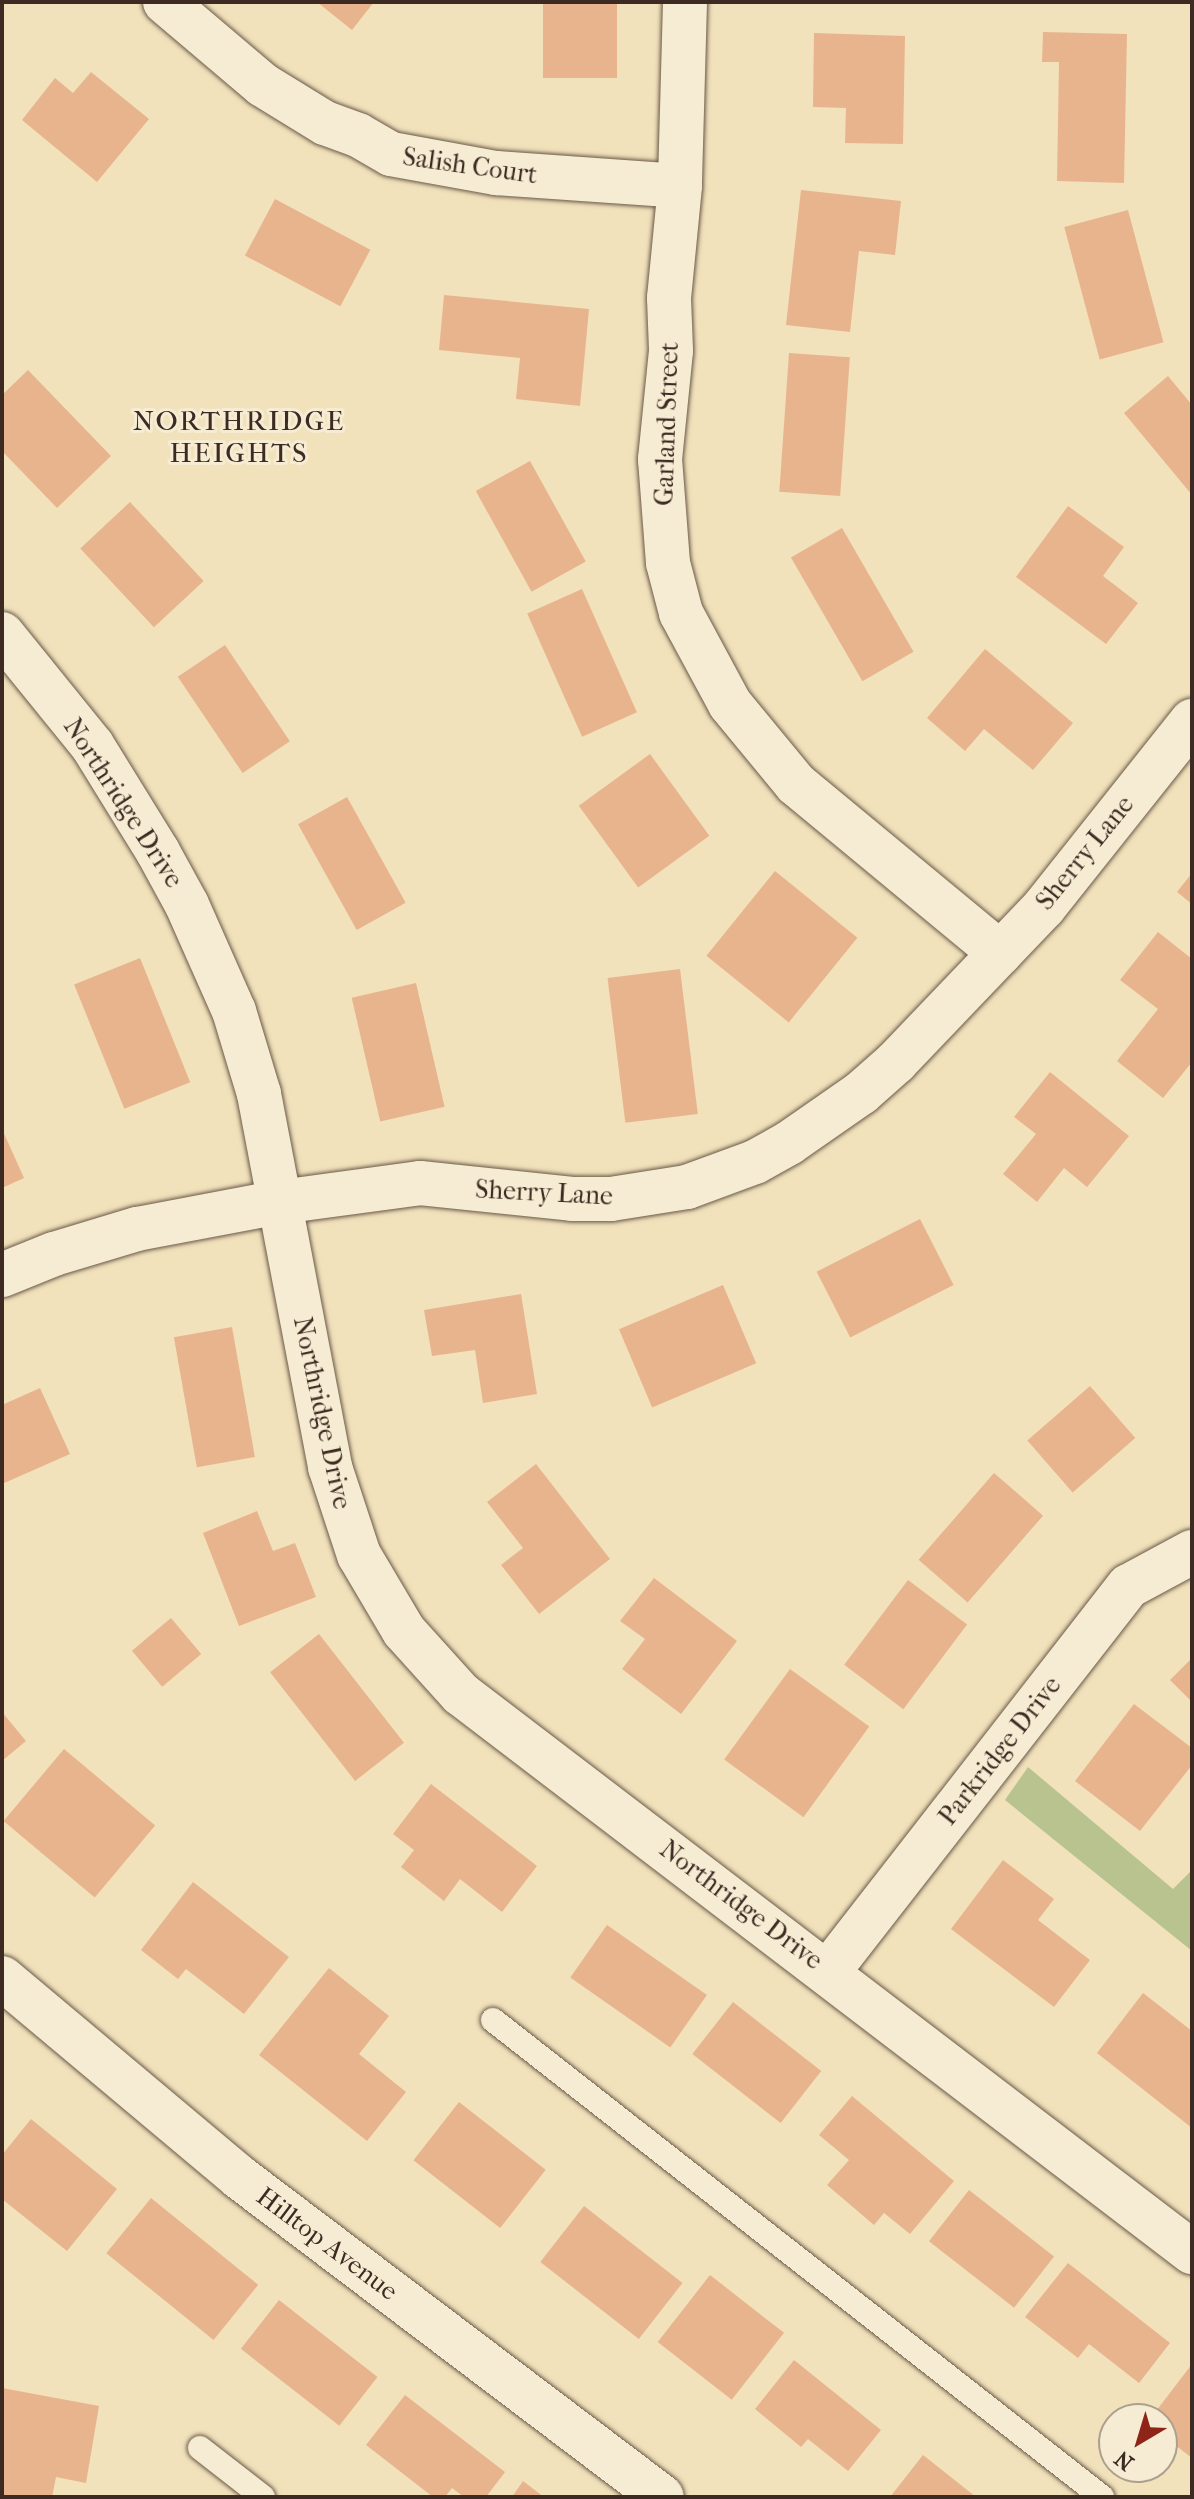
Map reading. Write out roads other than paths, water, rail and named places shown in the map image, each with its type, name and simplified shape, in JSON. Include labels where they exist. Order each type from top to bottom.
[{"type":"street","name":"Salish Court","points":[[165,2],[263,85],[325,123],[358,135],[391,154],[496,173],[680,186]]},
{"type":"street","name":"Garland Street","points":[[685,2],[680,186],[669,298],[669,391],[660,459],[668,563],[681,613],[730,704],[796,784],[1000,953]]},
{"type":"street","name":"Northridge Drive","points":[[2,634],[92,745],[187,905],[234,1011],[259,1094],[338,1497],[359,1555],[404,1631],[461,1694],[1192,2252]]},
{"type":"street","name":"Sherry Lane","points":[[2,1275],[137,1229],[280,1202],[420,1183],[572,1199],[637,1196],[687,1187],[755,1162],[789,1143],[861,1093],[896,1062],[1044,907],[1192,721]]},
{"type":"street","name":"Parkridge Drive","points":[[828,1972],[1129,1586],[1192,1552]]},
{"type":"street","name":"Hilltop Avenue","points":[[2,1978],[239,2177],[662,2497]]},
{"type":"lane","points":[[493,2020],[1102,2497]]},
{"type":"lane","points":[[200,2448],[263,2497]]},
{"type":"district","name":"NORTHRIDGE HEIGHTS","points":[[239,437]]}]
